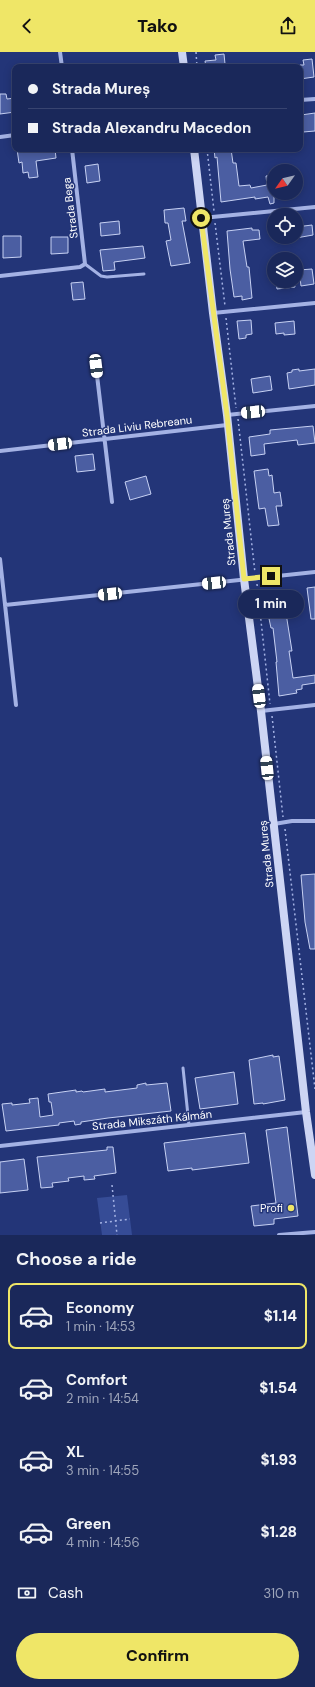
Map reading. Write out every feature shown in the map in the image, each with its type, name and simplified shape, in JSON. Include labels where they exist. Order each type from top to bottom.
[{"type":"street","points":[[60,52],[62,64]]},
{"type":"street","points":[[182,52],[184,64]]},
{"type":"street","points":[[303,100],[315,99]]},
{"type":"street","points":[[0,137],[12,135]]},
{"type":"street","name":"Strada Bega","points":[[72,152],[85,264]]},
{"type":"street","name":"Strada Mureș","points":[[194,152],[201,218],[227,415],[244,579],[261,711],[306,1112],[313,1136],[315,1175]]},
{"type":"street","points":[[201,218],[315,207]]},
{"type":"street","points":[[0,276],[80,267],[85,264]]},
{"type":"street","points":[[213,313],[315,303]]},
{"type":"street","points":[[96,366],[112,502]]},
{"type":"street","points":[[227,415],[315,406]]},
{"type":"street","name":"Strada Liviu Rebreanu","points":[[0,451],[228,425]]},
{"type":"street","points":[[0,559],[16,705]]},
{"type":"street","points":[[5,605],[315,572]]},
{"type":"street","points":[[261,711],[315,705]]},
{"type":"street","points":[[274,824],[315,820]]},
{"type":"street","name":"Strada Mikszáth Kálmán","points":[[0,1146],[306,1112]]},
{"type":"street","points":[[279,1235],[315,1232]]},
{"type":"lane","points":[[85,264],[101,276],[107,277],[144,274]]},
{"type":"lane","points":[[183,1068],[189,1126]]},
{"type":"path","points":[[196,52],[197,64]]},
{"type":"path","points":[[207,152],[315,1089]]},
{"type":"path","points":[[112,1185],[117,1235]]},
{"type":"path","points":[[100,1222],[130,1219]]},
{"type":"shaded area","points":[[127,1195],[132,1235],[102,1235],[97,1198]]},
{"type":"building","points":[[224,54],[225,64],[206,64],[205,61],[216,60],[215,55]]},
{"type":"building","points":[[312,59],[314,77],[303,79],[303,60]]},
{"type":"building","points":[[0,94],[6,94],[7,99],[12,98],[12,112],[0,114]]},
{"type":"building","points":[[315,113],[315,131],[303,132],[303,115]]},
{"type":"building","points":[[17,152],[55,152],[56,158],[36,161],[38,177],[29,178],[28,172],[23,173],[22,162],[19,163]]},
{"type":"building","points":[[214,152],[231,152],[233,163],[236,163],[239,186],[250,185],[251,188],[267,185],[267,197],[255,199],[255,197],[221,202],[217,157],[215,158]]},
{"type":"building","points":[[98,164],[100,181],[87,183],[85,166]]},
{"type":"building","points":[[269,200],[274,200],[274,203],[270,204]]},
{"type":"building","points":[[184,208],[186,221],[182,221],[190,263],[171,266],[166,241],[171,240],[168,223],[165,223],[164,210]]},
{"type":"building","points":[[119,221],[120,234],[101,236],[100,223]]},
{"type":"building","points":[[312,225],[313,235],[303,237],[303,226]]},
{"type":"building","points":[[252,228],[252,230],[259,230],[260,239],[243,241],[247,267],[249,267],[252,298],[242,300],[242,296],[234,297],[227,231]]},
{"type":"building","points":[[3,236],[21,236],[21,257],[3,258]]},
{"type":"building","points":[[51,237],[68,237],[68,253],[51,254]]},
{"type":"building","points":[[143,246],[145,258],[114,262],[115,270],[103,271],[100,250]]},
{"type":"building","points":[[312,269],[314,284],[303,286],[303,270]]},
{"type":"building","points":[[83,282],[85,299],[73,300],[71,283]]},
{"type":"building","points":[[251,320],[252,334],[246,335],[246,338],[239,339],[237,321]]},
{"type":"building","points":[[294,321],[295,334],[276,334],[275,323]]},
{"type":"building","points":[[299,369],[299,371],[315,369],[315,385],[289,389],[287,373],[292,372],[292,370]]},
{"type":"building","points":[[270,376],[272,390],[253,393],[251,379]]},
{"type":"building","points":[[313,426],[315,443],[298,445],[297,440],[264,444],[265,454],[251,456],[249,437],[270,434],[270,430]]},
{"type":"building","points":[[93,454],[95,470],[77,472],[75,456]]},
{"type":"building","points":[[268,469],[269,476],[272,475],[274,493],[280,492],[282,506],[276,506],[279,525],[268,526],[265,508],[259,509],[254,471]]},
{"type":"building","points":[[146,476],[151,494],[130,500],[125,482]]},
{"type":"building","points":[[315,587],[315,619],[311,619],[307,588]]},
{"type":"building","points":[[289,591],[291,603],[287,604],[287,607],[285,607],[292,651],[289,651],[293,678],[315,675],[315,683],[302,685],[302,689],[296,690],[297,693],[279,696],[273,628],[271,628],[268,614],[270,613],[268,597],[279,596],[278,593]]},
{"type":"building","points":[[315,874],[315,949],[310,949],[305,922],[301,875]]},
{"type":"building","points":[[273,1055],[273,1057],[279,1056],[285,1100],[254,1104],[249,1060]]},
{"type":"building","points":[[234,1072],[238,1104],[200,1109],[195,1078]]},
{"type":"building","points":[[146,1083],[146,1085],[167,1083],[171,1111],[108,1118],[81,1122],[81,1124],[75,1125],[74,1121],[59,1123],[59,1125],[6,1131],[2,1104],[12,1103],[12,1105],[30,1103],[29,1099],[38,1098],[40,1117],[53,1115],[48,1094],[76,1090],[76,1092],[83,1092],[105,1089],[105,1092],[137,1088],[137,1085]]},
{"type":"building","points":[[287,1127],[298,1216],[274,1219],[274,1224],[254,1226],[251,1206],[276,1203],[266,1130]]},
{"type":"building","points":[[245,1133],[249,1163],[192,1170],[192,1168],[168,1171],[164,1143]]},
{"type":"building","points":[[107,1147],[113,1147],[116,1173],[94,1176],[95,1179],[84,1180],[84,1176],[68,1178],[69,1181],[52,1183],[53,1187],[41,1188],[37,1157],[107,1150]]},
{"type":"building","points":[[24,1159],[28,1190],[0,1193],[0,1162]]},
{"type":"place","name":"Profi","points":[[291,1208]]},
{"type":"route","points":[[201,218],[227,415],[244,579],[271,576]]}]
